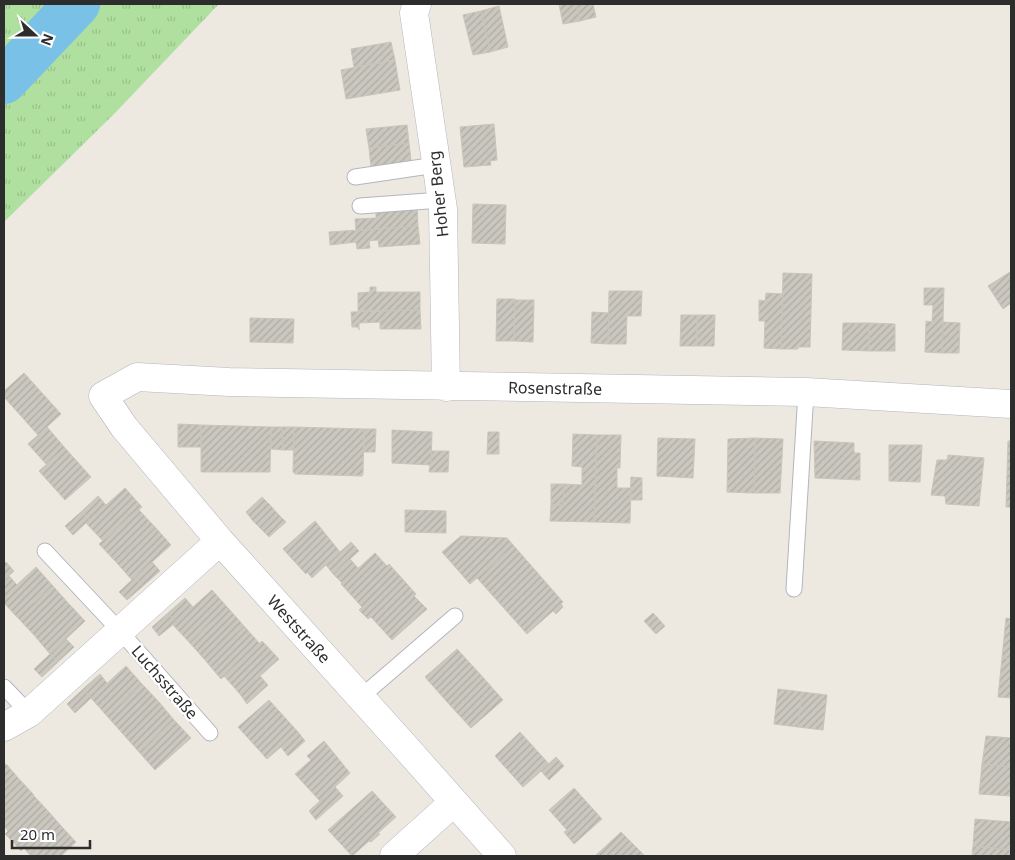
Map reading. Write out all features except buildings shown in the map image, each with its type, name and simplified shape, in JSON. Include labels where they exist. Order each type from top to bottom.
[{"type":"street","name":"Hoher Berg","points":[[417,4],[414,13],[441,200],[446,387]]},
{"type":"street","name":"Rosenstraße","points":[[103,396],[137,377],[229,382],[446,387],[806,392],[1011,404]]},
{"type":"street","name":"Weststraße","points":[[103,396],[124,427],[220,541],[502,856]]},
{"type":"street","name":"Luchsstraße","points":[[4,727],[29,713],[220,541]]},
{"type":"street","points":[[394,856],[454,802]]},
{"type":"lane","points":[[355,177],[436,165]]},
{"type":"lane","points":[[360,206],[441,200]]},
{"type":"lane","points":[[794,589],[806,392]]},
{"type":"lane","name":"Luchsstraße","points":[[45,551],[120,631],[210,733]]},
{"type":"lane","points":[[361,697],[455,616]]},
{"type":"lane","points":[[4,687],[29,713]]},
{"type":"green space","points":[[4,4],[219,4],[114,114],[4,222]]},
{"type":"waterway","points":[[4,81],[77,4]]}]
